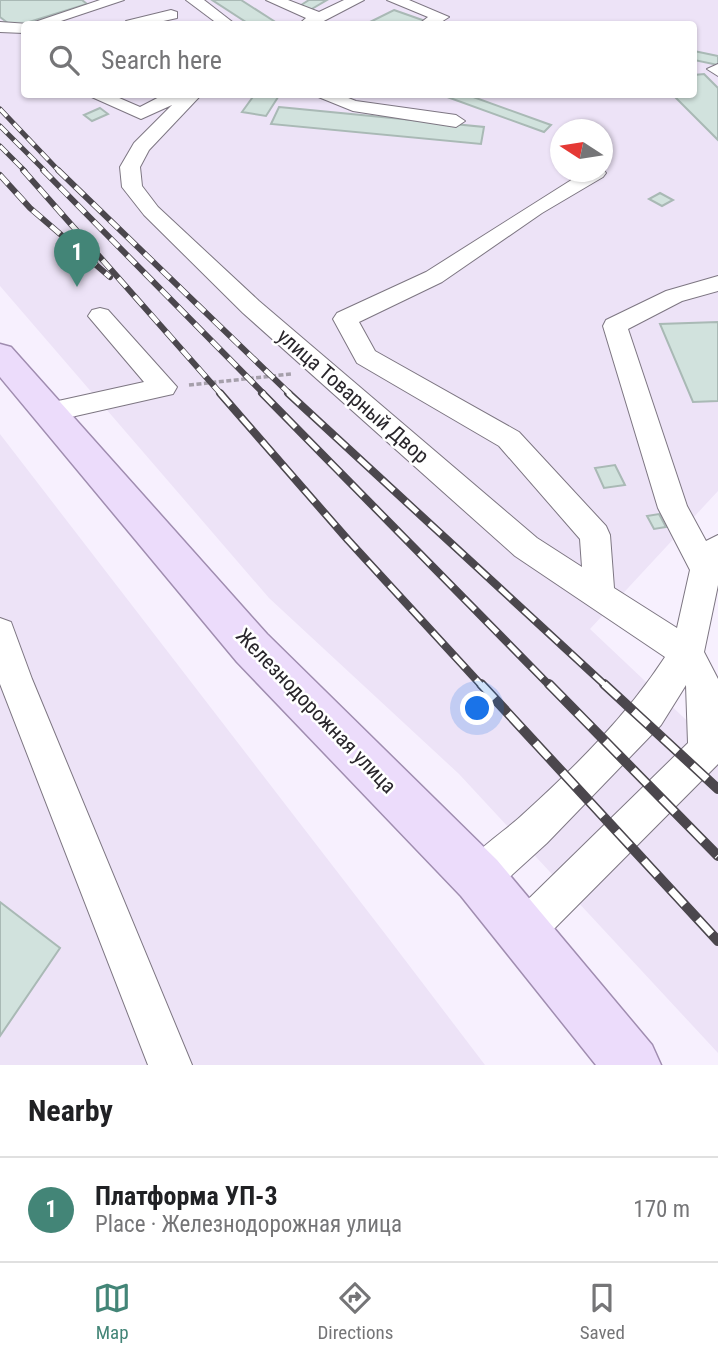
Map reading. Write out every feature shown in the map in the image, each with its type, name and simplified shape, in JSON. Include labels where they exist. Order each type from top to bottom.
[{"type":"main road","name":"Железнодорожная улица","points":[[0,355],[252,648],[479,878],[632,1065]]},
{"type":"street","points":[[47,21],[116,0]]},
{"type":"street","points":[[157,0],[176,20]]},
{"type":"street","points":[[194,0],[223,21]]},
{"type":"street","points":[[275,0],[313,21],[356,0]]},
{"type":"street","points":[[395,0],[441,17],[433,21]]},
{"type":"street","points":[[0,27],[21,27]]},
{"type":"street","points":[[103,98],[141,114],[172,98]]},
{"type":"street","name":"улица Товарный Двор","points":[[189,98],[141,147],[130,167],[132,187],[151,211],[231,288],[526,547],[687,653]]},
{"type":"street","points":[[331,98],[353,106],[456,121]]},
{"type":"street","points":[[581,182],[535,209],[434,277],[345,319],[366,357],[509,439],[594,535],[599,595]]},
{"type":"street","points":[[479,878],[534,830],[649,713],[687,653],[712,559],[673,508],[615,326],[674,296],[718,283]]},
{"type":"street","points":[[49,412],[163,387],[100,316]]},
{"type":"street","points":[[0,632],[8,687],[170,1065]]},
{"type":"street","points":[[523,932],[706,751],[705,688],[687,653]]},
{"type":"path","points":[[163,387],[325,371]]},
{"type":"shaded area","points":[[0,0],[718,0],[718,491],[590,629],[718,750],[718,1053],[459,774],[269,598],[0,286]]},
{"type":"shaded area","points":[[0,434],[386,935],[485,1065],[0,1065]]},
{"type":"building","points":[[0,0],[82,0],[87,4],[32,21],[21,21],[21,25],[13,27],[0,17]]},
{"type":"building","points":[[212,0],[241,0],[274,21],[244,21]]},
{"type":"building","points":[[309,0],[327,0],[310,10],[298,7]]},
{"type":"building","points":[[394,10],[425,21],[372,21]]},
{"type":"building","points":[[697,52],[718,56],[718,65],[697,61]]},
{"type":"building","points":[[704,74],[718,88],[718,140],[676,98],[697,98],[697,75]]},
{"type":"building","points":[[252,98],[277,98],[266,116],[242,112]]},
{"type":"building","points":[[450,98],[476,98],[550,126],[544,132]]},
{"type":"building","points":[[279,107],[484,127],[481,144],[271,124]]},
{"type":"building","points":[[100,108],[108,114],[92,121],[84,115]]},
{"type":"building","points":[[660,193],[673,200],[662,206],[649,199]]},
{"type":"building","points":[[718,322],[718,401],[693,402],[660,324]]},
{"type":"building","points":[[615,465],[625,485],[604,488],[595,468]]},
{"type":"building","points":[[659,514],[666,527],[654,529],[647,516]]},
{"type":"building","points":[[0,902],[60,948],[0,1036]]},
{"type":"railway","points":[[0,109],[59,171]]},
{"type":"railway","points":[[0,126],[45,171]]},
{"type":"railway","points":[[0,146],[25,171]]},
{"type":"railway","points":[[23,170],[221,394]]},
{"type":"railway","points":[[43,170],[264,394]]},
{"type":"railway","points":[[59,171],[290,394]]},
{"type":"railway","points":[[0,175],[30,208],[110,277]]},
{"type":"railway","points":[[220,393],[348,540],[482,686]]},
{"type":"railway","points":[[262,393],[550,686]]},
{"type":"railway","points":[[288,393],[606,686]]},
{"type":"railway","points":[[481,684],[718,941]]},
{"type":"railway","points":[[549,684],[718,856]]},
{"type":"railway","points":[[604,684],[718,789]]},
{"type":"place","name":"Платформа УП-3","points":[[77,287]]}]
